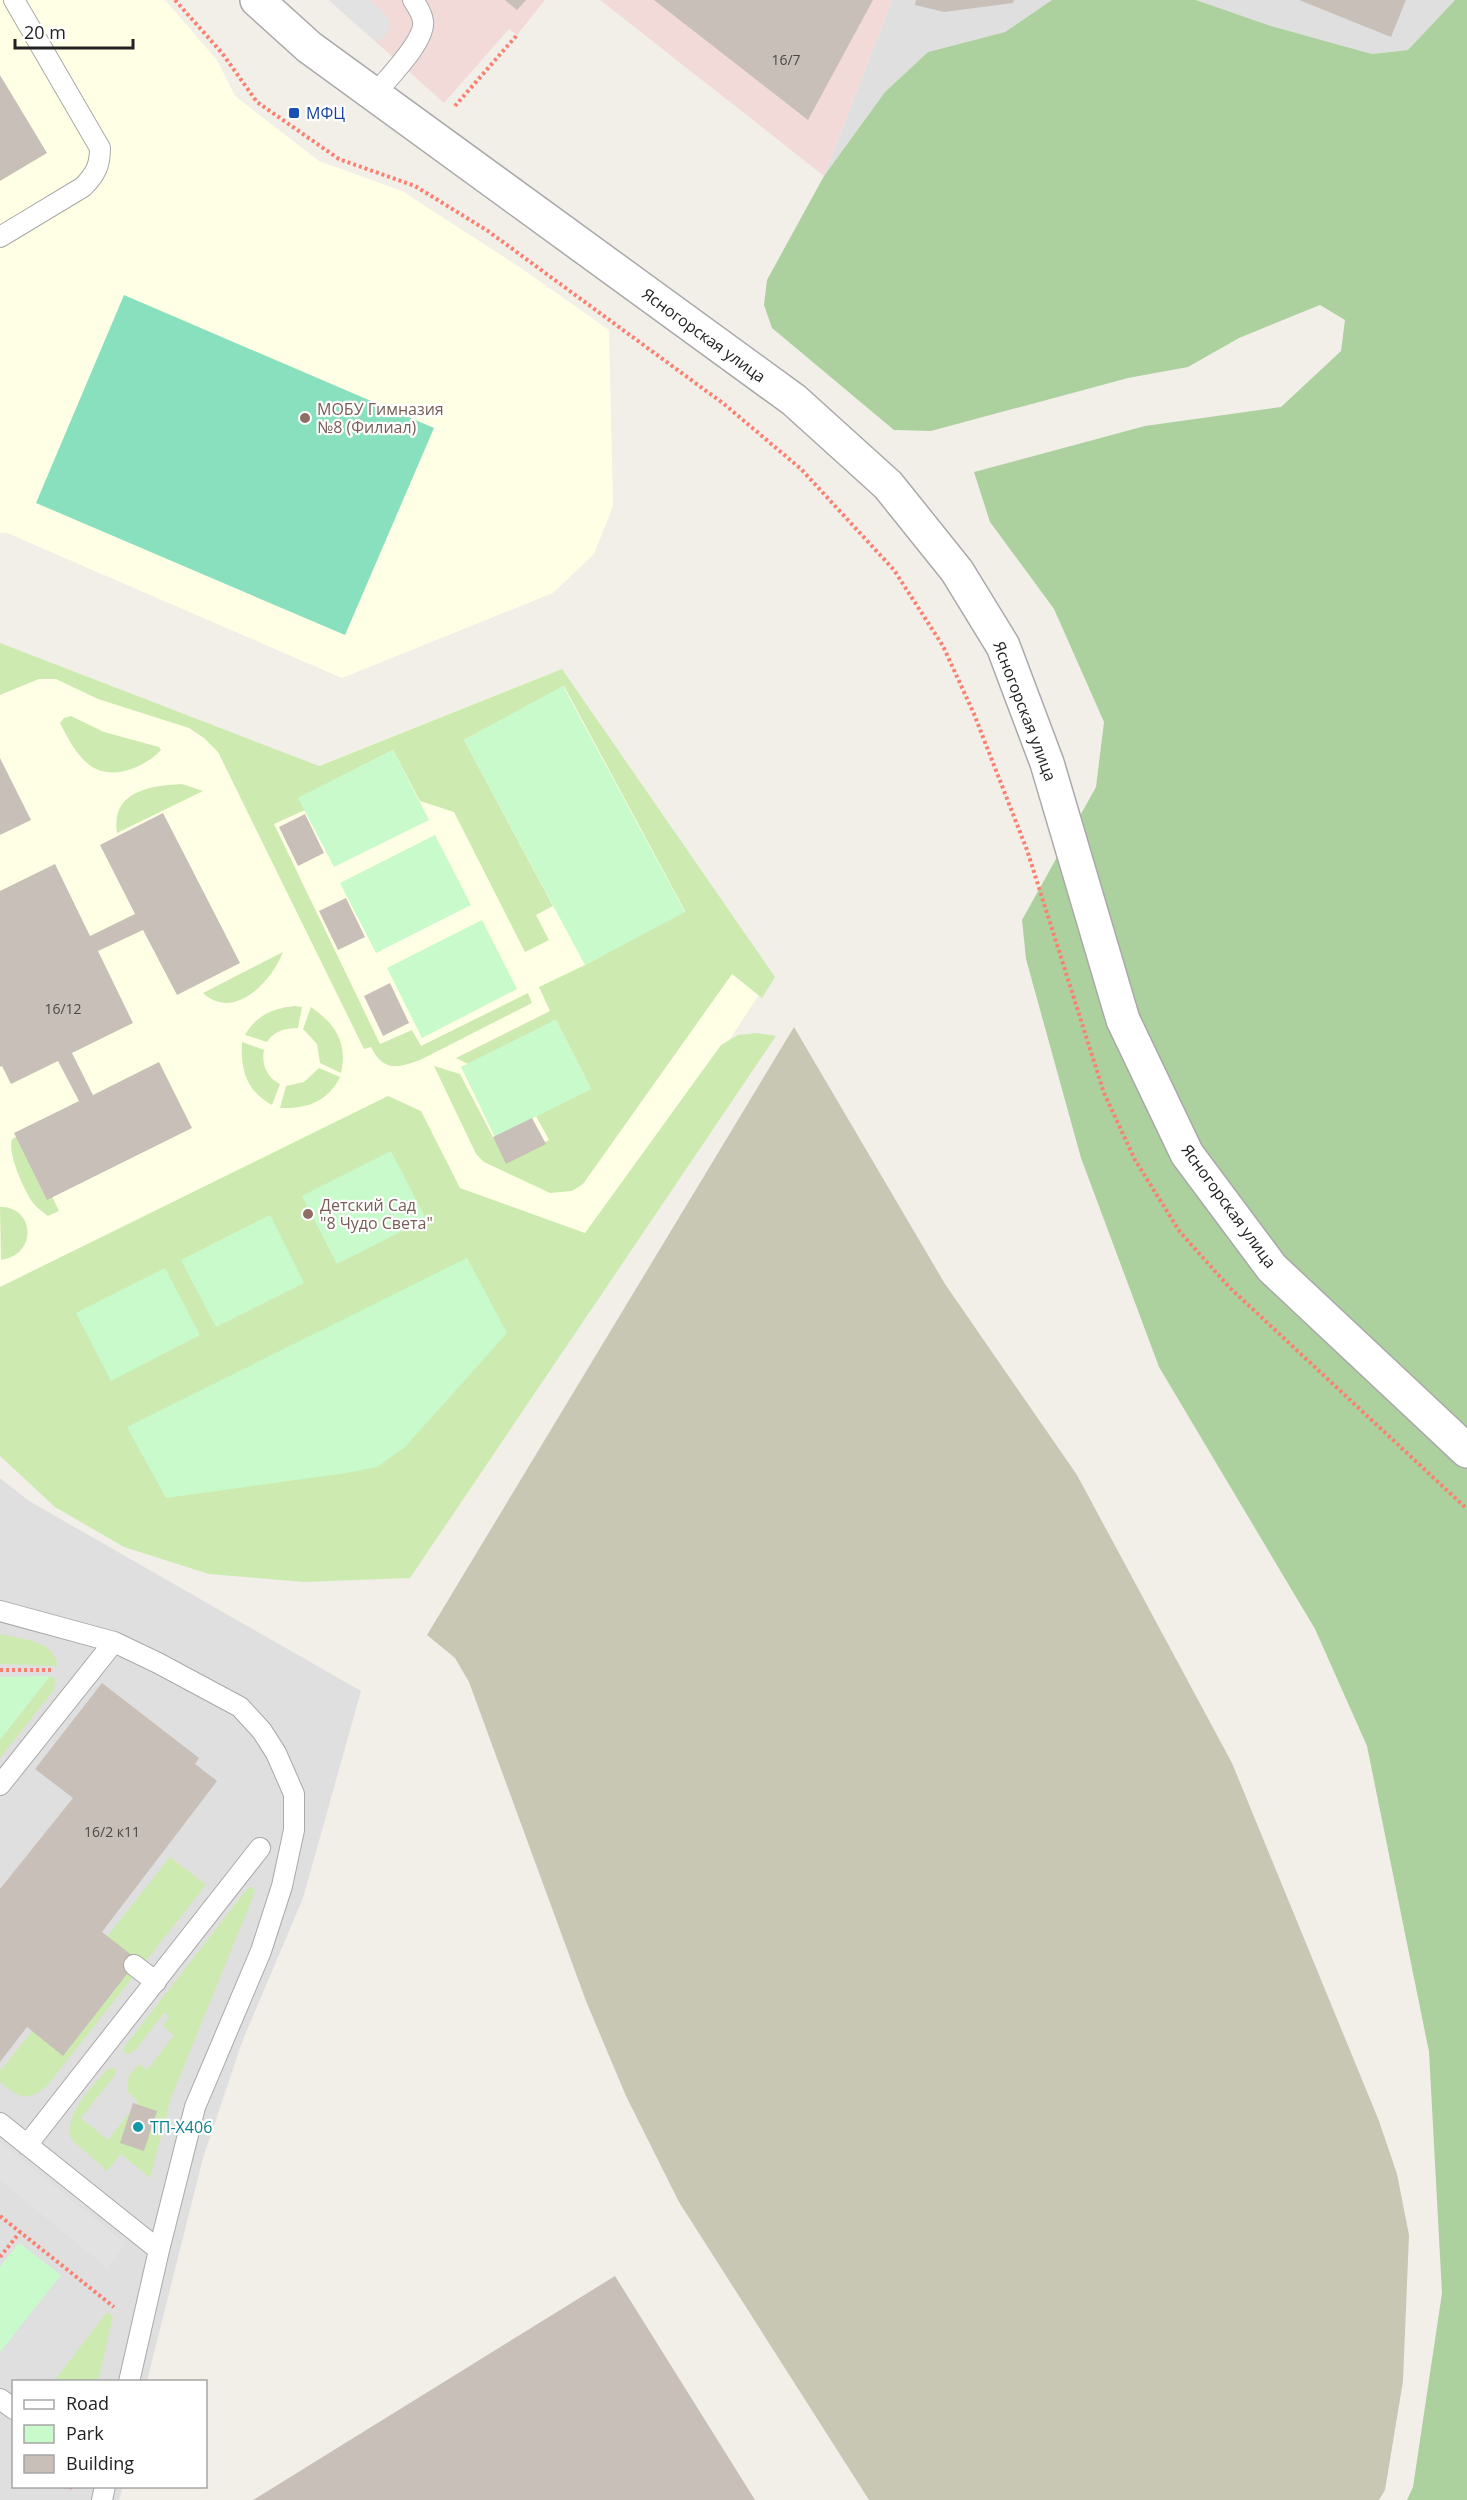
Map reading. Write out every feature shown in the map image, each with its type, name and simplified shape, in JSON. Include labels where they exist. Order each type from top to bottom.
[{"type":"street","name":"Ясногорская улица","points":[[257,0],[309,47],[794,400],[888,485],[957,571],[1003,646],[1047,763],[1122,1020],[1187,1154],[1272,1268],[1467,1451]]},
{"type":"lane","points":[[0,237],[83,187],[94,176],[100,163],[100,148],[14,0]]},
{"type":"lane","points":[[374,95],[421,37],[423,22],[413,0]]},
{"type":"lane","points":[[0,1611],[114,1642],[240,1707],[262,1731],[276,1753],[294,1794],[294,1830],[282,1886],[261,1951],[195,2107],[129,2380]]},
{"type":"lane","points":[[0,1785],[114,1642]]},
{"type":"lane","points":[[27,2145],[260,1848]]},
{"type":"lane","points":[[134,1965],[156,1982]]},
{"type":"lane","points":[[0,2123],[159,2250]]},
{"type":"path","points":[[176,0],[222,53],[257,102],[339,159],[416,186],[488,231],[724,404],[801,469],[894,570],[943,646],[974,714],[1027,849],[1104,1093],[1135,1160],[1180,1232],[1230,1288],[1467,1509]]},
{"type":"path","points":[[454,107],[517,35]]},
{"type":"path","points":[[0,1670],[91,1670]]},
{"type":"path","points":[[0,2216],[120,2312]]},
{"type":"path","points":[[0,2257],[20,2232]]},
{"type":"shaded area","name":"МОБУ Гимназия №8 (Филиал)","points":[[0,0],[165,0],[217,60],[235,96],[319,161],[402,191],[521,268],[609,330],[613,506],[594,554],[553,593],[342,678],[7,533],[0,533]]},
{"type":"shaded area","points":[[329,0],[545,0],[517,35],[509,29],[444,103]]},
{"type":"shaded area","points":[[329,0],[369,0],[384,13],[389,21],[390,29],[382,39],[375,41]]},
{"type":"shaded area","points":[[600,0],[892,0],[824,176]]},
{"type":"shaded area","points":[[892,0],[1052,0],[1005,32],[928,52],[885,92],[824,176]]},
{"type":"shaded area","points":[[1196,0],[1455,0],[1408,50],[1372,54],[1271,26]]},
{"type":"shaded area","name":"Детский Сад \"8 Чудо Света\"","points":[[0,644],[308,770],[554,672],[762,990],[402,1543],[0,1438]]},
{"type":"shaded area","points":[[794,1027],[945,1284],[1077,1475],[1232,1763],[1379,2121],[1397,2174],[1409,2235],[1403,2381],[1385,2490],[1379,2500],[869,2500],[679,2202],[626,2096],[586,2001],[469,1682],[455,1658],[427,1635]]},
{"type":"shaded area","points":[[0,1478],[29,1501],[361,1691],[303,1898],[242,2042],[203,2158],[147,2380],[12,2380],[12,2488],[123,2488],[119,2500],[0,2500]]},
{"type":"shaded area","points":[[0,2142],[126,2244],[107,2268],[0,2180]]},
{"type":"green space","points":[[1052,0],[1196,0],[1271,26],[1372,54],[1408,50],[1455,0],[1467,0],[1467,2500],[1407,2500],[1413,2487],[1442,2293],[1429,2052],[1367,1746],[1315,1629],[1159,1367],[1081,1158],[1026,959],[1022,920],[1096,787],[1104,722],[1054,609],[990,522],[974,472],[1145,426],[1281,407],[1341,351],[1345,320],[1320,305],[1239,338],[1188,367],[1128,378],[931,431],[894,430],[772,328],[764,305],[767,280],[824,176],[885,92],[928,52],[1005,32]]},
{"type":"green space","points":[[124,295],[434,428],[345,635],[36,503]]},
{"type":"green space","points":[[0,643],[319,766],[562,669],[775,977],[762,998],[732,974],[583,1184],[572,1191],[550,1193],[484,1162],[476,1154],[434,1066],[460,1074],[506,1162],[549,1140],[536,1116],[591,1089],[556,1020],[468,1064],[456,1058],[550,1011],[539,987],[685,911],[564,686],[464,740],[553,906],[536,915],[549,940],[525,952],[454,812],[420,801],[393,750],[299,798],[305,810],[274,824],[380,1044],[412,1030],[421,1046],[528,993],[532,1003],[420,1060],[392,1066],[381,1061],[371,1047],[364,1049],[218,752],[204,738],[189,728],[98,699],[56,679],[39,679],[0,695]]},
{"type":"green space","points":[[563,686],[685,912],[585,965],[464,740]]},
{"type":"green space","points":[[71,716],[104,732],[159,747],[161,750],[134,768],[120,772],[97,769],[80,756],[60,723],[64,718]]},
{"type":"green space","points":[[393,750],[429,820],[334,867],[298,798]]},
{"type":"green space","points":[[182,784],[203,791],[117,833],[120,808],[126,800],[145,789]]},
{"type":"green space","points":[[435,835],[471,905],[376,953],[340,883]]},
{"type":"green space","points":[[482,920],[517,989],[422,1038],[387,968]]},
{"type":"green space","points":[[283,952],[270,975],[261,985],[239,1000],[227,1003],[215,1001],[203,993]]},
{"type":"green space","points":[[295,1006],[302,1007],[298,1028],[280,1031],[267,1042],[245,1035],[254,1022],[266,1014]]},
{"type":"green space","points":[[311,1007],[327,1020],[338,1035],[343,1052],[341,1073],[320,1063],[317,1044],[303,1029]]},
{"type":"green space","points":[[556,1020],[591,1089],[495,1137],[461,1067]]},
{"type":"green space","points":[[757,1033],[776,1036],[410,1578],[304,1582],[209,1574],[124,1547],[55,1507],[0,1456],[0,1287],[388,1096],[421,1111],[460,1188],[585,1233],[721,1045],[738,1035]]},
{"type":"green space","points":[[242,1042],[264,1050],[263,1060],[266,1070],[280,1084],[272,1105],[256,1093],[247,1079],[242,1061]]},
{"type":"green space","points":[[319,1068],[340,1077],[329,1093],[307,1105],[280,1108],[286,1086],[304,1082]]},
{"type":"green space","points":[[22,1134],[59,1211],[48,1216],[33,1203],[14,1162],[12,1139]]},
{"type":"green space","points":[[391,1151],[426,1219],[337,1264],[302,1196]]},
{"type":"green space","points":[[0,1207],[12,1209],[20,1214],[28,1231],[21,1249],[13,1256],[1,1260]]},
{"type":"green space","points":[[270,1215],[304,1283],[216,1327],[181,1260]]},
{"type":"green space","points":[[467,1258],[507,1333],[405,1447],[377,1467],[166,1498],[127,1427]]},
{"type":"green space","points":[[165,1268],[200,1335],[111,1381],[76,1313]]},
{"type":"green space","points":[[0,1634],[44,1646],[55,1657],[58,1666],[0,1664]]},
{"type":"green space","points":[[50,1676],[56,1679],[53,1691],[0,1758],[0,1740]]},
{"type":"green space","points":[[50,1676],[0,1740],[0,1677]]},
{"type":"green space","points":[[170,1857],[206,1885],[46,2087],[27,2096],[12,2091],[0,2082],[0,2068],[2,2069]]},
{"type":"green space","points":[[251,1887],[255,1892],[171,2098],[150,2178],[121,2154],[107,2171],[71,2139],[70,2129],[75,2110],[107,2069],[114,2068],[115,2075],[81,2118],[108,2140],[138,2102],[127,2091],[129,2075],[139,2064],[147,2070],[174,2035],[163,2026],[169,2017],[164,2013],[134,2052],[127,2054],[123,2051],[125,2046],[247,1889]]},
{"type":"green space","points":[[19,2243],[61,2275],[0,2352],[0,2267]]},
{"type":"green space","points":[[107,2312],[113,2317],[98,2380],[55,2380]]},
{"type":"building","points":[[505,0],[526,0],[517,10]]},
{"type":"building","points":[[654,0],[873,0],[808,120]]},
{"type":"building","points":[[916,0],[1014,0],[1013,3],[944,12],[915,5]]},
{"type":"building","points":[[1299,0],[1406,0],[1391,37]]},
{"type":"building","points":[[0,75],[47,153],[0,181]]},
{"type":"building","points":[[0,758],[31,820],[0,835]]},
{"type":"building","points":[[163,813],[240,963],[177,995],[143,930],[98,951],[133,1023],[72,1053],[93,1095],[159,1062],[192,1128],[47,1200],[14,1133],[79,1101],[58,1061],[11,1084],[2,1066],[0,1067],[0,891],[55,864],[90,936],[135,914],[100,845]]},
{"type":"building","points":[[305,814],[324,853],[298,866],[279,827]]},
{"type":"building","points":[[346,898],[365,937],[338,950],[319,911]]},
{"type":"building","points":[[390,983],[409,1023],[383,1036],[364,996]]},
{"type":"building","points":[[532,1118],[546,1144],[506,1164],[493,1137]]},
{"type":"building","points":[[102,1683],[199,1758],[195,1764],[217,1781],[102,1932],[138,1960],[63,2056],[27,2027],[0,2062],[0,1889],[73,1798],[35,1769]]},
{"type":"building","name":"ТП-Х406","points":[[133,2103],[157,2111],[144,2151],[120,2143]]},
{"type":"building","points":[[615,2276],[755,2500],[253,2500]]},
{"type":"place","name":"МФЦ","points":[[294,113]]},
{"type":"place","name":"МОБУ Гимназия №8 (Филиал)","points":[[305,418]]},
{"type":"place","name":"Детский Сад \"8 Чудо Света\"","points":[[308,1214]]},
{"type":"place","name":"ТП-Х406","points":[[138,2127]]}]
